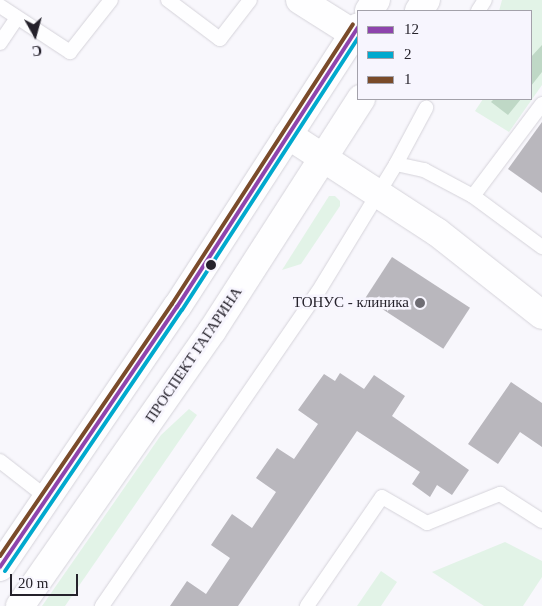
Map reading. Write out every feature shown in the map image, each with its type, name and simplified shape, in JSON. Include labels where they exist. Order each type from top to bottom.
[{"type":"main road","points":[[0,567],[176,307],[356,30],[300,0]]},
{"type":"main road","name":"ПРОСПЕКТ ГАГАРИНА","points":[[20,606],[212,331],[360,100]]},
{"type":"main road","points":[[288,135],[437,232],[542,315]]},
{"type":"lane","points":[[0,6],[70,52],[111,0]]},
{"type":"lane","points":[[168,0],[220,39],[250,0]]},
{"type":"lane","points":[[0,43],[18,18]]},
{"type":"lane","points":[[473,196],[542,104]]},
{"type":"lane","points":[[102,606],[318,292],[380,195],[426,108]]},
{"type":"lane","points":[[396,164],[424,170],[473,196],[542,247]]},
{"type":"lane","points":[[0,461],[46,497]]},
{"type":"lane","points":[[307,606],[382,497],[427,524],[500,494],[542,521]]},
{"type":"green space","points":[[502,0],[542,0],[542,85],[532,99],[532,10],[499,10]]},
{"type":"green space","points":[[542,45],[542,72],[532,85],[532,56]]},
{"type":"green space","points":[[482,100],[531,100],[509,132],[475,111]]},
{"type":"green space","points":[[493,100],[520,100],[508,115],[491,102]]},
{"type":"green space","points":[[329,196],[335,196],[340,201],[340,206],[301,264],[282,270]]},
{"type":"green space","points":[[189,409],[197,415],[65,606],[42,606],[161,435]]},
{"type":"green space","points":[[505,542],[542,561],[542,577],[523,606],[484,606],[432,572]]},
{"type":"green space","points":[[381,571],[397,582],[381,606],[357,606]]},
{"type":"building","points":[[542,122],[542,193],[508,169]]},
{"type":"building","points":[[392,257],[470,308],[443,349],[365,298]]},
{"type":"building","points":[[340,373],[364,389],[374,375],[405,396],[392,416],[469,470],[452,495],[437,485],[430,497],[412,484],[420,472],[357,431],[238,606],[170,606],[187,581],[206,594],[230,558],[211,545],[232,514],[252,528],[276,492],[256,478],[277,448],[294,459],[318,424],[298,410],[324,374],[335,381]]},
{"type":"building","points":[[511,382],[542,403],[542,447],[520,432],[498,464],[468,444]]},
{"type":"transit line","name":"1","points":[[0,556],[172,304],[353,24]]},
{"type":"transit line","name":"12","points":[[0,567],[177,307],[357,29]]},
{"type":"transit line","name":"2","points":[[5,571],[182,310],[357,40]]},
{"type":"place","name":"ТОНУС - клиника","points":[[420,303]]}]
